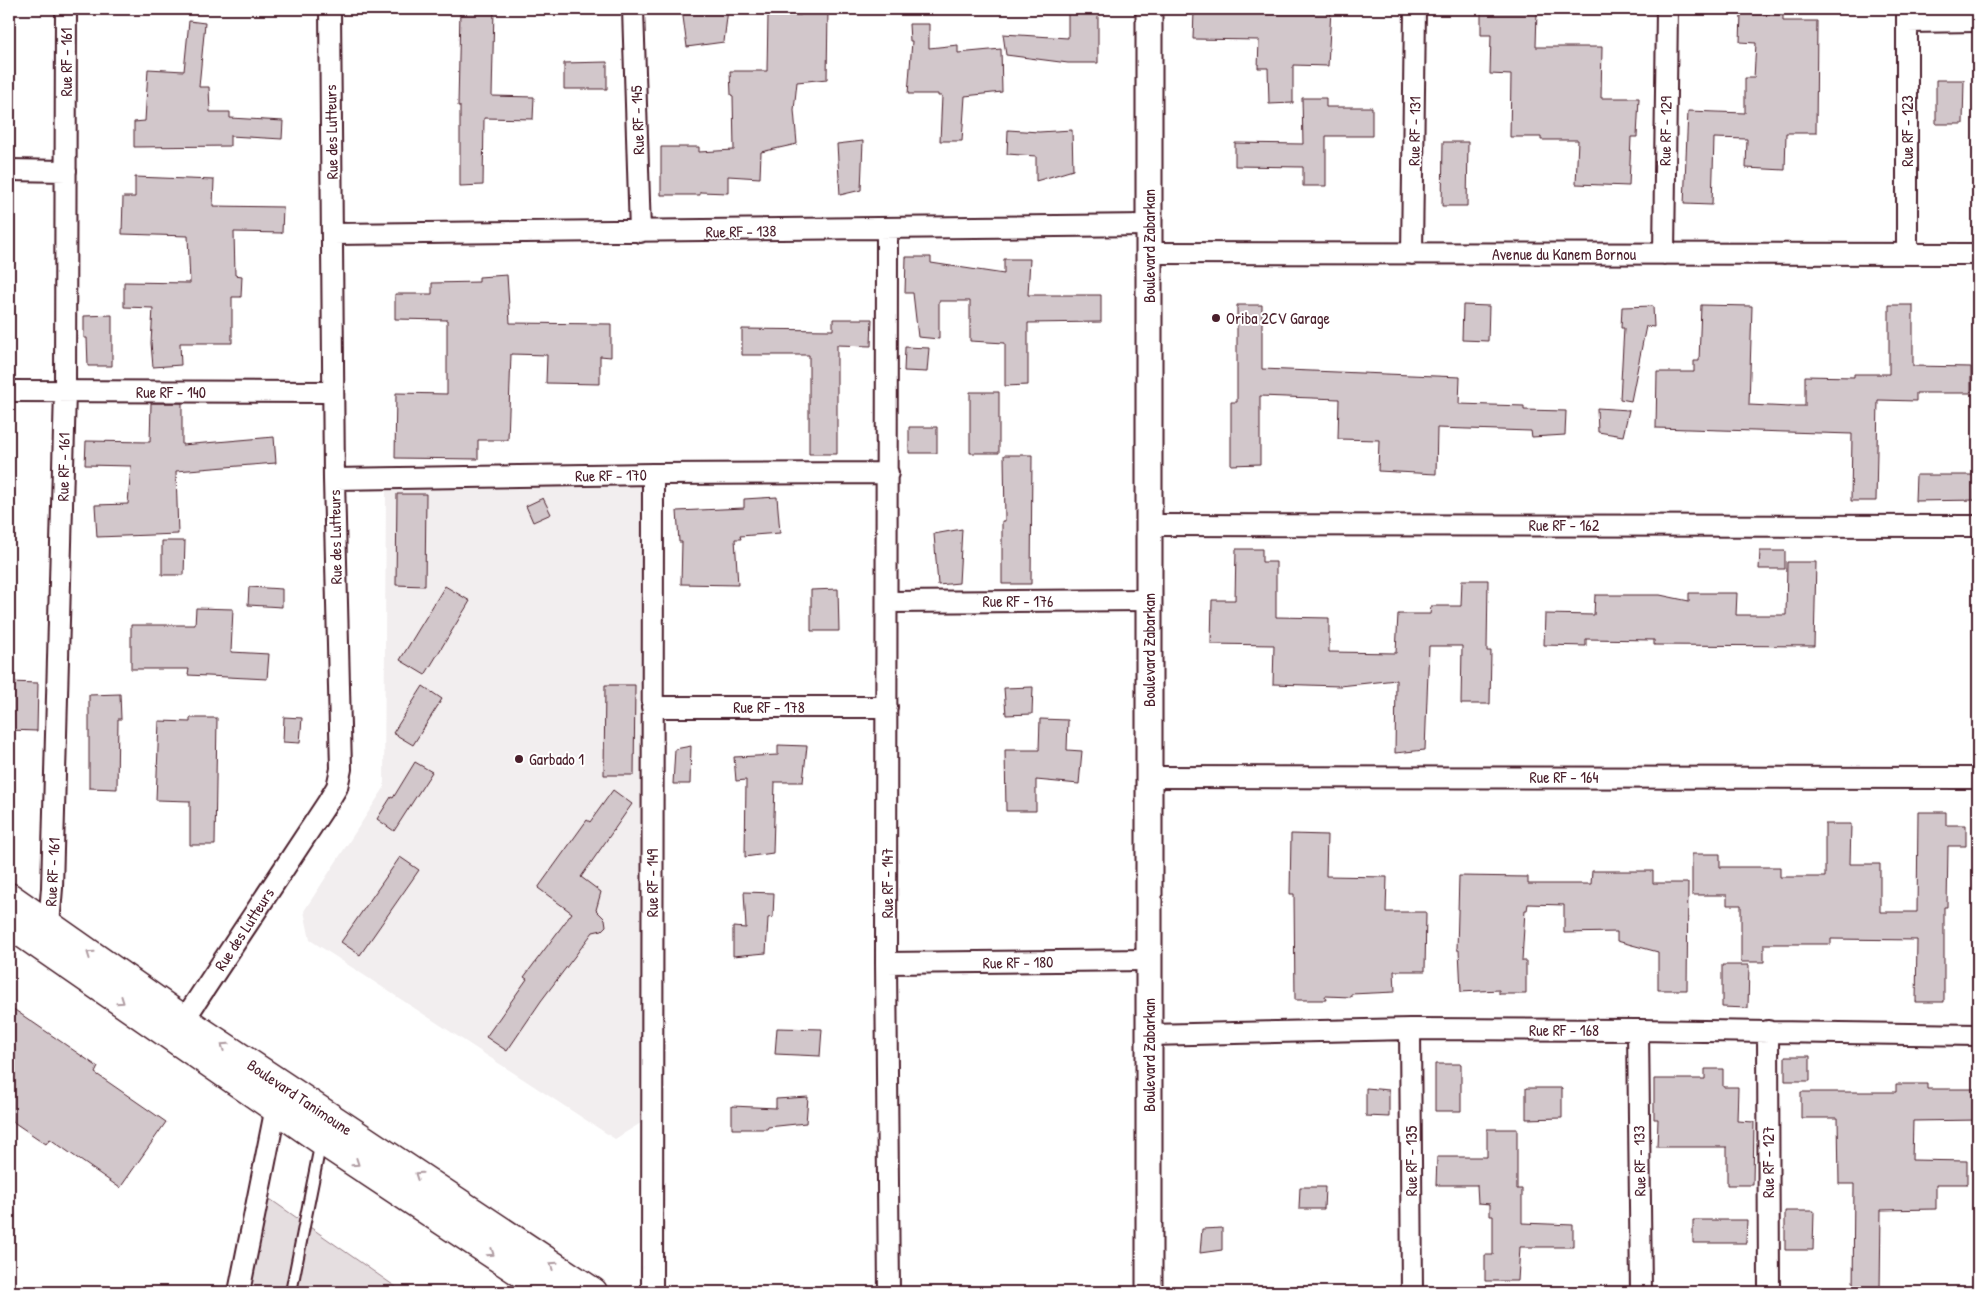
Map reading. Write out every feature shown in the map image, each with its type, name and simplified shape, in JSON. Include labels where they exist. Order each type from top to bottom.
[{"type":"main road","name":"Boulevard Tanimoune","points":[[9,897],[184,1020],[593,1292]]},
{"type":"main road","name":"Boulevard Tanimoune","points":[[9,924],[276,1107],[321,1140],[550,1292]]},
{"type":"street","name":"Rue RF - 161","points":[[49,925],[52,888],[65,391],[66,9]]},
{"type":"street","name":"Rue des Lutteurs","points":[[184,1020],[337,787],[341,768],[332,392],[330,9]]},
{"type":"street","name":"Rue RF - 145","points":[[633,9],[640,232]]},
{"type":"street","name":"Boulevard Zabarkan","points":[[1149,9],[1149,1292]]},
{"type":"street","name":"Rue RF - 131","points":[[1412,254],[1415,9]]},
{"type":"street","name":"Rue RF - 129","points":[[1664,254],[1667,9]]},
{"type":"street","points":[[1907,15],[1978,21]]},
{"type":"street","name":"Rue RF - 123","points":[[1907,15],[1907,254]]},
{"type":"street","points":[[9,170],[66,171]]},
{"type":"street","name":"Rue RF - 138","points":[[332,234],[1149,225]]},
{"type":"street","name":"Rue RF - 147","points":[[887,229],[888,602],[886,963],[889,1292]]},
{"type":"street","name":"Avenue du Kanem Bornou","points":[[1149,253],[1978,254]]},
{"type":"street","name":"Rue RF - 140","points":[[9,391],[332,392]]},
{"type":"street","name":"Rue RF - 170","points":[[334,479],[654,474],[888,473]]},
{"type":"street","name":"Rue RF - 149","points":[[652,1292],[654,474]]},
{"type":"street","name":"Rue RF - 162","points":[[1149,525],[1978,526]]},
{"type":"street","name":"Rue RF - 176","points":[[888,602],[1149,600]]},
{"type":"street","name":"Rue RF - 178","points":[[652,708],[887,707]]},
{"type":"street","name":"Rue RF - 164","points":[[1149,776],[1978,778]]},
{"type":"street","name":"Rue RF - 180","points":[[886,963],[1149,960]]},
{"type":"street","name":"Rue RF - 168","points":[[1149,1035],[1410,1029],[1768,1031],[1978,1035]]},
{"type":"street","name":"Rue RF - 135","points":[[1410,1029],[1412,1292]]},
{"type":"street","name":"Rue RF - 133","points":[[1638,1030],[1641,1292]]},
{"type":"street","name":"Rue RF - 127","points":[[1768,1031],[1769,1292]]},
{"type":"street","points":[[239,1292],[276,1107]]},
{"type":"lane","points":[[291,1292],[321,1140]]},
{"type":"shaded area","points":[[645,483],[644,1121],[615,1139],[310,940],[304,911],[384,788],[386,487]]},
{"type":"shaded area","points":[[267,1197],[403,1292],[249,1292]]},
{"type":"building","points":[[460,9],[494,9],[492,96],[534,97],[533,119],[484,118],[483,185],[460,186],[460,106],[458,106]]},
{"type":"building","points":[[682,9],[728,9],[724,42],[687,47]]},
{"type":"building","points":[[800,9],[828,9],[827,79],[797,82],[794,110],[797,144],[761,152],[760,178],[728,176],[728,193],[700,192],[700,195],[661,195],[661,147],[699,147],[699,152],[734,150],[733,96],[731,95],[730,71],[767,71],[768,15],[801,15]]},
{"type":"building","points":[[1068,9],[1098,9],[1098,63],[1068,63],[1006,55],[1003,34],[1068,38]]},
{"type":"building","points":[[1295,9],[1331,9],[1328,66],[1293,65],[1293,103],[1269,104],[1268,68],[1258,68],[1259,40],[1193,39],[1194,11],[1295,12]]},
{"type":"building","points":[[1481,9],[1537,10],[1536,47],[1602,47],[1601,98],[1639,98],[1637,137],[1631,137],[1629,186],[1576,184],[1578,140],[1541,140],[1541,137],[1510,137],[1511,75],[1490,74],[1491,35],[1481,35]]},
{"type":"building","points":[[1741,14],[1783,15],[1783,21],[1817,21],[1816,133],[1786,133],[1785,170],[1746,168],[1747,139],[1714,138],[1712,205],[1684,204],[1688,111],[1745,113],[1745,78],[1754,78],[1756,43],[1740,42]]},
{"type":"building","points":[[189,21],[205,23],[199,87],[209,87],[210,112],[230,112],[230,118],[283,121],[282,139],[230,136],[230,146],[134,147],[134,122],[145,121],[148,69],[184,71]]},
{"type":"building","points":[[909,24],[929,24],[929,48],[958,45],[958,53],[1001,49],[1002,92],[965,96],[962,141],[940,141],[942,96],[938,96],[938,94],[908,94],[912,41],[910,41]]},
{"type":"building","points":[[607,62],[607,89],[564,89],[564,63]]},
{"type":"building","points":[[1936,80],[1964,80],[1963,124],[1936,124]]},
{"type":"building","points":[[1302,98],[1326,98],[1326,107],[1372,107],[1372,136],[1326,136],[1326,186],[1303,186],[1303,167],[1235,166],[1235,143],[1303,144]]},
{"type":"building","points":[[1008,130],[1039,132],[1072,130],[1073,170],[1036,181],[1036,156],[1007,154]]},
{"type":"building","points":[[863,141],[861,190],[840,195],[837,144]]},
{"type":"building","points":[[1443,142],[1468,142],[1467,206],[1442,206]]},
{"type":"building","points":[[135,177],[214,180],[213,206],[283,207],[282,233],[234,232],[235,275],[242,276],[241,297],[232,297],[232,343],[180,343],[181,365],[153,367],[151,343],[153,308],[124,307],[124,282],[190,283],[188,236],[122,234],[123,197],[135,197]]},
{"type":"building","points":[[906,257],[931,257],[931,263],[1004,274],[1004,259],[1030,259],[1028,295],[1101,295],[1101,322],[1028,323],[1028,385],[1005,386],[1005,343],[970,341],[970,301],[939,301],[939,339],[918,337],[913,293],[905,293]]},
{"type":"building","points":[[507,275],[510,323],[611,324],[611,357],[600,356],[600,384],[546,383],[547,355],[511,354],[508,440],[478,440],[478,459],[395,458],[396,393],[447,394],[447,320],[395,319],[395,294],[432,294],[432,283],[479,282],[479,277]]},
{"type":"building","points":[[1237,305],[1262,305],[1262,369],[1460,377],[1459,404],[1524,406],[1524,410],[1566,411],[1565,435],[1532,437],[1531,431],[1437,428],[1436,474],[1378,471],[1379,440],[1338,439],[1339,399],[1260,396],[1260,464],[1231,465],[1231,402],[1237,402]]},
{"type":"building","points":[[1463,305],[1489,306],[1488,341],[1462,340]]},
{"type":"building","points":[[1701,305],[1752,306],[1749,405],[1805,406],[1805,376],[1854,377],[1854,374],[1889,374],[1889,305],[1913,305],[1913,366],[1971,367],[1971,393],[1916,393],[1916,401],[1878,400],[1876,501],[1851,501],[1852,434],[1656,428],[1657,372],[1694,372],[1694,361],[1699,361]]},
{"type":"building","points":[[1653,306],[1654,327],[1646,326],[1631,401],[1620,399],[1624,328],[1621,328],[1622,307]]},
{"type":"building","points":[[112,315],[112,366],[88,366],[87,338],[84,338],[84,316]]},
{"type":"building","points":[[833,319],[872,319],[871,346],[837,345],[837,454],[809,454],[809,355],[742,355],[742,329],[833,330]]},
{"type":"building","points":[[905,347],[929,348],[927,372],[904,371]]},
{"type":"building","points":[[970,392],[999,392],[999,453],[970,453]]},
{"type":"building","points":[[151,403],[182,403],[182,445],[274,437],[276,463],[176,471],[178,534],[97,537],[95,505],[128,504],[131,466],[85,465],[86,441],[150,442]]},
{"type":"building","points":[[1597,408],[1629,410],[1623,436],[1598,432]]},
{"type":"building","points":[[909,427],[937,427],[937,453],[909,453]]},
{"type":"building","points":[[1004,455],[1032,455],[1031,584],[1002,584],[1002,521],[1005,521]]},
{"type":"building","points":[[1916,475],[1978,475],[1978,500],[1915,501]]},
{"type":"building","points":[[397,494],[426,494],[425,586],[396,585]]},
{"type":"building","points":[[777,497],[780,533],[740,536],[741,539],[735,539],[738,585],[681,584],[682,542],[679,542],[677,511],[744,508],[744,499]]},
{"type":"building","points":[[543,498],[551,514],[533,522],[526,506]]},
{"type":"building","points":[[962,529],[959,583],[938,585],[934,534]]},
{"type":"building","points":[[162,541],[185,541],[184,575],[162,575]]},
{"type":"building","points":[[1236,549],[1262,549],[1262,562],[1276,562],[1276,617],[1329,618],[1329,652],[1396,653],[1398,614],[1430,614],[1431,606],[1461,606],[1462,580],[1488,580],[1487,651],[1491,651],[1490,704],[1461,704],[1462,646],[1429,646],[1425,750],[1395,753],[1396,680],[1340,686],[1273,684],[1274,645],[1211,644],[1212,600],[1235,600]]},
{"type":"building","points":[[1760,551],[1785,551],[1785,569],[1759,569]]},
{"type":"building","points":[[1787,562],[1816,562],[1814,646],[1654,645],[1654,640],[1586,639],[1586,646],[1544,645],[1545,614],[1594,615],[1595,595],[1660,595],[1689,601],[1689,593],[1737,593],[1736,615],[1786,615]]},
{"type":"building","points":[[445,586],[470,601],[425,675],[400,660]]},
{"type":"building","points":[[249,587],[282,589],[282,607],[248,605]]},
{"type":"building","points":[[838,589],[839,631],[811,631],[811,590]]},
{"type":"building","points":[[196,608],[233,609],[231,652],[269,654],[267,679],[188,675],[189,669],[131,669],[131,625],[195,625]]},
{"type":"building","points":[[9,682],[38,683],[37,731],[9,730]]},
{"type":"building","points":[[605,685],[635,685],[634,775],[604,775]]},
{"type":"building","points":[[423,686],[442,699],[413,745],[393,733]]},
{"type":"building","points":[[1033,687],[1032,714],[1006,715],[1004,688]]},
{"type":"building","points":[[120,694],[121,719],[118,719],[117,789],[89,788],[89,695]]},
{"type":"building","points":[[284,717],[302,718],[300,743],[283,742]]},
{"type":"building","points":[[190,718],[217,718],[215,845],[190,845],[190,801],[156,800],[159,721],[190,722]]},
{"type":"building","points":[[1040,719],[1068,720],[1067,750],[1082,751],[1079,784],[1036,780],[1036,811],[1006,811],[1005,750],[1039,750]]},
{"type":"building","points":[[778,745],[807,746],[803,782],[775,782],[773,853],[745,857],[746,780],[736,781],[734,757],[778,755]]},
{"type":"building","points":[[691,746],[690,784],[673,784],[675,749]]},
{"type":"building","points":[[415,762],[432,772],[394,831],[377,819],[391,797],[393,798]]},
{"type":"building","points":[[613,790],[632,804],[581,877],[601,892],[596,910],[605,919],[606,926],[602,930],[593,932],[541,1001],[507,1051],[486,1037],[527,979],[524,977],[572,913],[538,888],[587,820],[590,822]]},
{"type":"building","points":[[1918,812],[1946,812],[1946,825],[1966,825],[1966,846],[1948,846],[1947,907],[1944,907],[1944,1002],[1916,1002],[1917,940],[1831,939],[1831,944],[1764,944],[1764,962],[1741,962],[1741,905],[1727,905],[1727,895],[1692,895],[1692,854],[1720,854],[1720,867],[1780,867],[1780,877],[1825,877],[1825,824],[1851,824],[1850,864],[1880,864],[1880,912],[1917,912]]},
{"type":"building","points":[[1291,834],[1327,835],[1326,876],[1387,877],[1386,912],[1426,912],[1425,971],[1394,971],[1395,992],[1351,994],[1351,997],[1325,996],[1326,1000],[1295,1000],[1294,894],[1290,894]]},
{"type":"building","points":[[400,857],[419,870],[360,955],[341,942]]},
{"type":"building","points":[[1592,871],[1653,871],[1653,883],[1688,883],[1687,990],[1658,990],[1658,952],[1617,941],[1617,932],[1564,933],[1564,905],[1528,904],[1527,910],[1525,910],[1522,961],[1526,961],[1526,994],[1499,994],[1499,990],[1461,992],[1459,950],[1457,950],[1459,876],[1528,877],[1528,884],[1591,884]]},
{"type":"building","points":[[744,892],[774,893],[773,917],[768,918],[766,953],[733,956],[733,927],[746,928]]},
{"type":"building","points":[[1722,965],[1749,965],[1748,1008],[1722,1007]]},
{"type":"building","points":[[9,1006],[98,1067],[95,1073],[166,1122],[120,1188],[50,1139],[46,1144],[9,1119]]},
{"type":"building","points":[[777,1028],[822,1029],[820,1056],[775,1054]]},
{"type":"building","points":[[1785,1056],[1810,1056],[1810,1081],[1785,1081]]},
{"type":"building","points":[[1435,1064],[1461,1064],[1461,1111],[1435,1111]]},
{"type":"building","points":[[1705,1069],[1723,1069],[1723,1087],[1738,1087],[1737,1121],[1754,1122],[1753,1185],[1727,1185],[1727,1147],[1657,1147],[1658,1119],[1654,1119],[1654,1079],[1705,1079]]},
{"type":"building","points":[[1896,1084],[1927,1084],[1927,1089],[1978,1089],[1978,1120],[1913,1121],[1912,1160],[1967,1161],[1967,1184],[1936,1184],[1936,1209],[1881,1210],[1880,1292],[1853,1292],[1854,1184],[1839,1184],[1838,1118],[1801,1118],[1801,1092],[1896,1092]]},
{"type":"building","points":[[1366,1088],[1389,1090],[1389,1117],[1366,1116]]},
{"type":"building","points":[[1526,1088],[1562,1088],[1562,1118],[1526,1119]]},
{"type":"building","points":[[808,1097],[806,1123],[768,1127],[767,1129],[732,1129],[732,1106],[776,1108],[776,1099]]},
{"type":"building","points":[[1487,1129],[1517,1129],[1517,1189],[1522,1189],[1522,1223],[1573,1225],[1573,1247],[1520,1247],[1518,1281],[1485,1281],[1485,1255],[1493,1255],[1493,1216],[1490,1216],[1490,1204],[1478,1203],[1477,1185],[1436,1185],[1437,1157],[1487,1157]]},
{"type":"building","points":[[1300,1187],[1325,1187],[1324,1209],[1299,1209]]},
{"type":"building","points":[[1785,1211],[1814,1211],[1813,1250],[1785,1250]]},
{"type":"building","points":[[1693,1220],[1747,1220],[1746,1243],[1693,1243]]},
{"type":"building","points":[[1222,1228],[1222,1250],[1200,1253],[1202,1229]]},
{"type":"place","name":"Oriba 2CV Garage","points":[[1216,318]]},
{"type":"place","name":"Garbado 1","points":[[519,759]]}]
